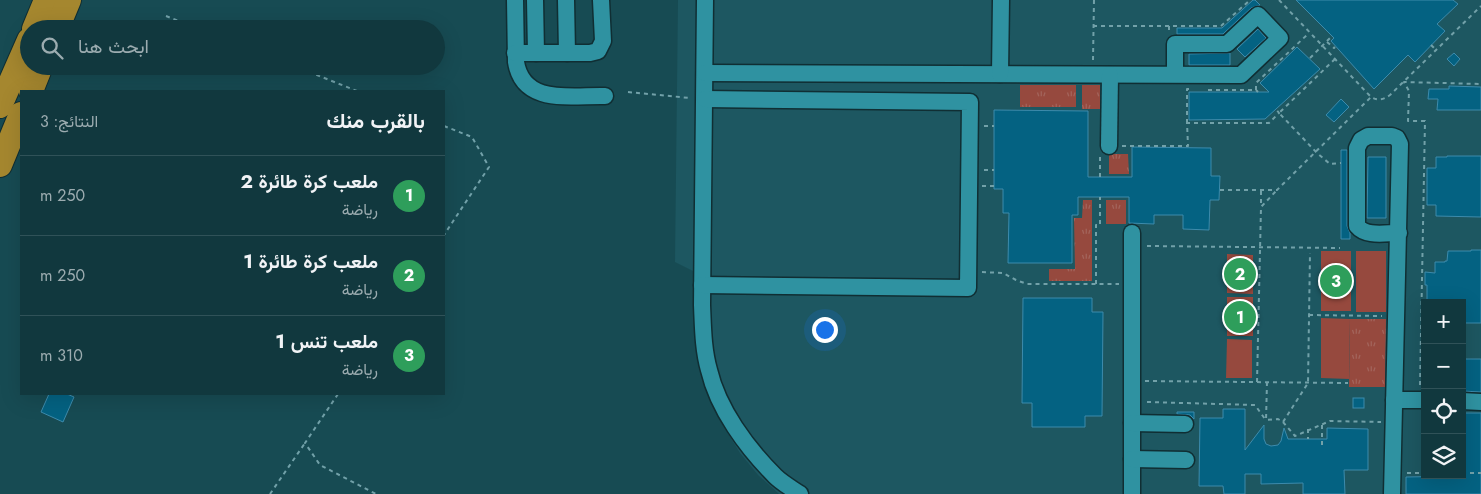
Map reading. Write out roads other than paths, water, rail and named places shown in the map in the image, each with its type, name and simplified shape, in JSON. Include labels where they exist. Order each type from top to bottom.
[{"type":"highway","points":[[38,20],[46,0]]},
{"type":"highway","points":[[61,20],[69,0]]},
{"type":"highway","points":[[0,106],[20,60]]},
{"type":"highway","points":[[31,90],[37,75]]},
{"type":"highway","points":[[0,165],[20,116]]},
{"type":"street","points":[[516,0],[515,53],[521,79],[534,91],[552,95],[605,96]]},
{"type":"street","points":[[535,0],[536,53]]},
{"type":"street","points":[[566,0],[567,53]]},
{"type":"street","points":[[515,53],[594,53],[600,48],[602,41],[602,0]]},
{"type":"street","points":[[705,0],[702,285],[703,335],[709,371],[723,406],[745,443],[776,477],[800,494]]},
{"type":"street","points":[[1000,74],[1001,0]]},
{"type":"street","points":[[705,73],[1110,75],[1175,75],[1241,75],[1280,38],[1258,15],[1227,44],[1175,44],[1175,75]]},
{"type":"street","points":[[1109,146],[1110,75]]},
{"type":"street","points":[[702,285],[968,288],[970,102],[705,99]]},
{"type":"street","points":[[1392,494],[1392,473],[1394,423],[1400,144],[1397,138],[1392,136],[1368,136],[1361,140],[1356,148],[1356,226],[1361,231],[1368,233],[1398,233]]},
{"type":"street","points":[[1132,240],[1132,494],[1140,494]]},
{"type":"street","points":[[1394,400],[1421,400]]},
{"type":"street","points":[[1466,401],[1481,402]]},
{"type":"street","points":[[1132,423],[1185,424]]},
{"type":"street","points":[[1132,459],[1186,460]]},
{"type":"place","name":"ملعب كرة طائرة 1","points":[[1240,274]]},
{"type":"place","name":"ملعب تنس 1","points":[[1336,281]]},
{"type":"place","name":"ملعب كرة طائرة 2","points":[[1240,317]]}]
